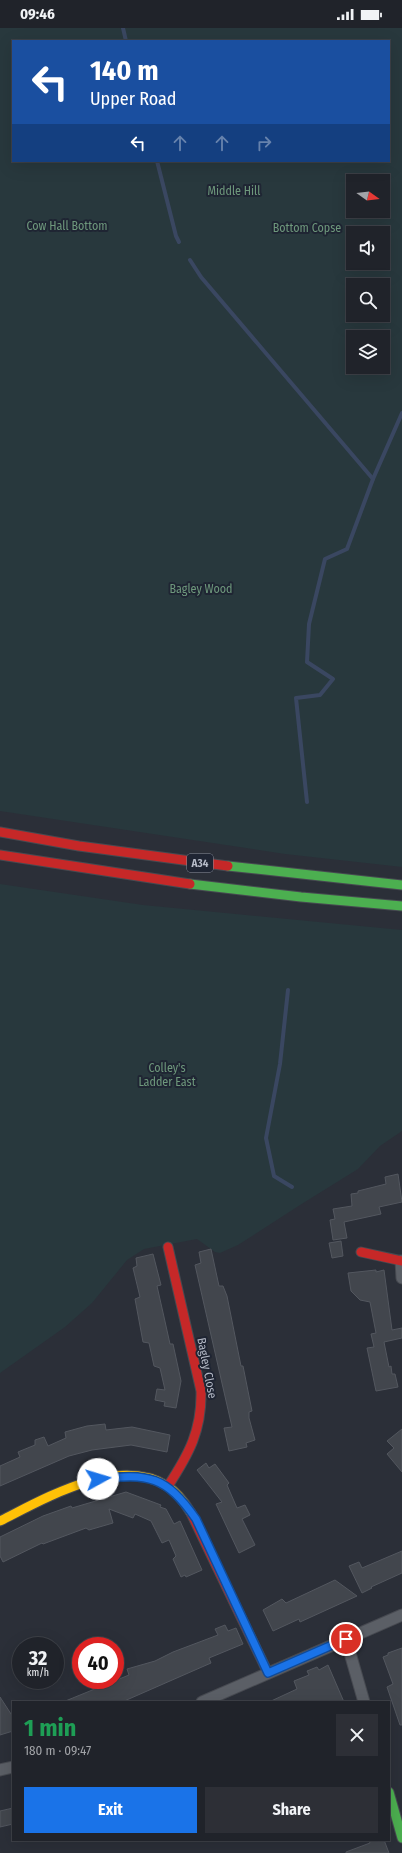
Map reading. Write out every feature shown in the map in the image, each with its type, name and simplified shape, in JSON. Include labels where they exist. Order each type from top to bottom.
[{"type":"main road","name":"A34","points":[[0,832],[79,846],[232,867],[402,885]]},
{"type":"main road","name":"A34","points":[[0,855],[74,868],[226,889],[402,906]]},
{"type":"main road","name":"Bagley Close","points":[[168,1248],[201,1391],[203,1411],[198,1431],[190,1450],[168,1486]]},
{"type":"main road","points":[[361,1252],[402,1261]]},
{"type":"main road","points":[[0,1521],[68,1488],[98,1479],[128,1476],[150,1479],[168,1486],[182,1499],[196,1519],[268,1673]]},
{"type":"main road","points":[[390,1796],[402,1838]]},
{"type":"street","points":[[402,1261],[402,1278]]},
{"type":"street","points":[[204,1701],[402,1615]]},
{"type":"street","points":[[346,1639],[364,1701]]},
{"type":"street","points":[[0,1770],[12,1767]]},
{"type":"green space","name":"Bagley Wood","points":[[0,28],[402,28],[402,867],[285,854],[0,811]]},
{"type":"green space","name":"Colley's Ladder East","points":[[0,884],[143,905],[402,930],[402,1131],[380,1146],[358,1169],[238,1245],[220,1253],[215,1252],[197,1239],[144,1249],[127,1260],[92,1303],[65,1327],[0,1373]]},
{"type":"building","points":[[398,1174],[402,1202],[379,1207],[381,1214],[344,1222],[347,1238],[333,1240],[330,1220],[335,1219],[333,1209],[352,1206],[351,1194],[386,1184],[385,1177]]},
{"type":"building","points":[[341,1241],[343,1256],[332,1258],[329,1243]]},
{"type":"building","points":[[211,1249],[219,1286],[223,1286],[227,1296],[252,1411],[249,1412],[249,1418],[255,1440],[246,1443],[247,1447],[229,1451],[224,1428],[232,1427],[195,1265],[201,1263],[199,1252]]},
{"type":"building","points":[[153,1254],[161,1285],[157,1286],[170,1344],[173,1344],[181,1381],[176,1408],[164,1406],[165,1402],[155,1400],[157,1389],[165,1390],[160,1368],[154,1366],[149,1343],[143,1342],[135,1299],[140,1297],[133,1268],[137,1266],[136,1258]]},
{"type":"building","points":[[376,1270],[376,1272],[384,1270],[392,1330],[402,1328],[402,1338],[384,1342],[389,1367],[391,1366],[392,1374],[395,1374],[398,1387],[376,1391],[367,1348],[374,1347],[371,1334],[376,1333],[370,1302],[360,1300],[351,1291],[348,1273]]},
{"type":"building","points":[[105,1424],[106,1430],[132,1427],[170,1435],[167,1452],[131,1445],[92,1450],[69,1456],[0,1486],[0,1466],[20,1457],[18,1452],[35,1445],[35,1440],[44,1437],[48,1446],[66,1438],[65,1432],[87,1426]]},
{"type":"building","points":[[402,1429],[402,1472],[387,1454],[394,1448],[387,1441]]},
{"type":"building","points":[[206,1463],[209,1468],[215,1464],[229,1483],[227,1485],[237,1508],[245,1505],[250,1515],[242,1519],[255,1545],[239,1553],[216,1504],[222,1502],[197,1470]]},
{"type":"building","points":[[126,1492],[161,1505],[160,1507],[166,1509],[174,1524],[180,1521],[202,1570],[186,1577],[185,1575],[181,1577],[173,1559],[176,1556],[169,1540],[162,1543],[151,1521],[135,1514],[133,1518],[109,1509],[113,1523],[89,1530],[86,1528],[43,1544],[42,1543],[3,1562],[0,1556],[0,1537],[43,1516],[71,1506],[72,1508]]},
{"type":"building","points":[[402,1551],[402,1573],[371,1587],[372,1588],[362,1593],[349,1566],[359,1562],[362,1568]]},
{"type":"building","points":[[335,1580],[357,1596],[300,1622],[299,1619],[273,1631],[263,1610],[282,1599],[286,1603]]},
{"type":"building","points":[[225,1625],[228,1631],[236,1628],[243,1644],[209,1658],[211,1663],[124,1701],[65,1701],[95,1689],[124,1689],[124,1677],[129,1675],[127,1669],[155,1661],[173,1652],[218,1635],[215,1629]]},
{"type":"building","points":[[402,1648],[402,1725],[400,1725],[387,1687],[393,1684],[383,1657],[388,1655],[388,1653]]},
{"type":"building","points":[[328,1665],[344,1701],[271,1701],[297,1689],[294,1681],[309,1675],[307,1671],[317,1667],[319,1670]]},
{"type":"building","points":[[0,1697],[12,1715],[12,1731],[0,1735]]},
{"type":"building","points":[[12,1808],[12,1824],[0,1827],[0,1811]]},
{"type":"building","points":[[369,1841],[384,1841],[389,1853],[346,1853],[346,1852],[370,1843]]},
{"type":"waterway","points":[[123,28],[126,40]]},
{"type":"waterway","points":[[157,162],[176,236],[179,242]]},
{"type":"waterway","points":[[190,260],[201,277],[373,479]]},
{"type":"waterway","points":[[307,802],[296,698],[320,695],[333,679],[307,662],[309,624],[325,559],[347,549],[373,479],[402,413]]},
{"type":"waterway","points":[[288,990],[280,1064],[266,1138],[274,1176],[292,1187]]},
{"type":"traffic: fast","points":[[228,866],[402,885]]},
{"type":"traffic: fast","points":[[190,884],[301,897],[402,906]]},
{"type":"traffic: fast","points":[[390,1796],[402,1838]]},
{"type":"traffic: slow","points":[[0,1521],[59,1492],[104,1478],[126,1475],[148,1478],[167,1486],[174,1491],[191,1513]]},
{"type":"traffic: jam","points":[[0,832],[79,846],[228,866]]},
{"type":"traffic: jam","points":[[0,855],[190,884]]},
{"type":"traffic: jam","points":[[168,1247],[201,1391],[201,1405],[197,1430],[188,1452],[168,1486]]},
{"type":"traffic: jam","points":[[361,1252],[402,1261]]},
{"type":"traffic: jam","points":[[191,1513],[268,1673]]},
{"type":"route","points":[[98,1479],[128,1476],[150,1479],[168,1486],[182,1499],[196,1519],[268,1673],[346,1639]]},
{"type":"park label","name":"Middle Hill","points":[[234,191]]},
{"type":"park label","name":"Cow Hall Bottom","points":[[67,226]]},
{"type":"park label","name":"Bottom Copse","points":[[307,228]]}]
